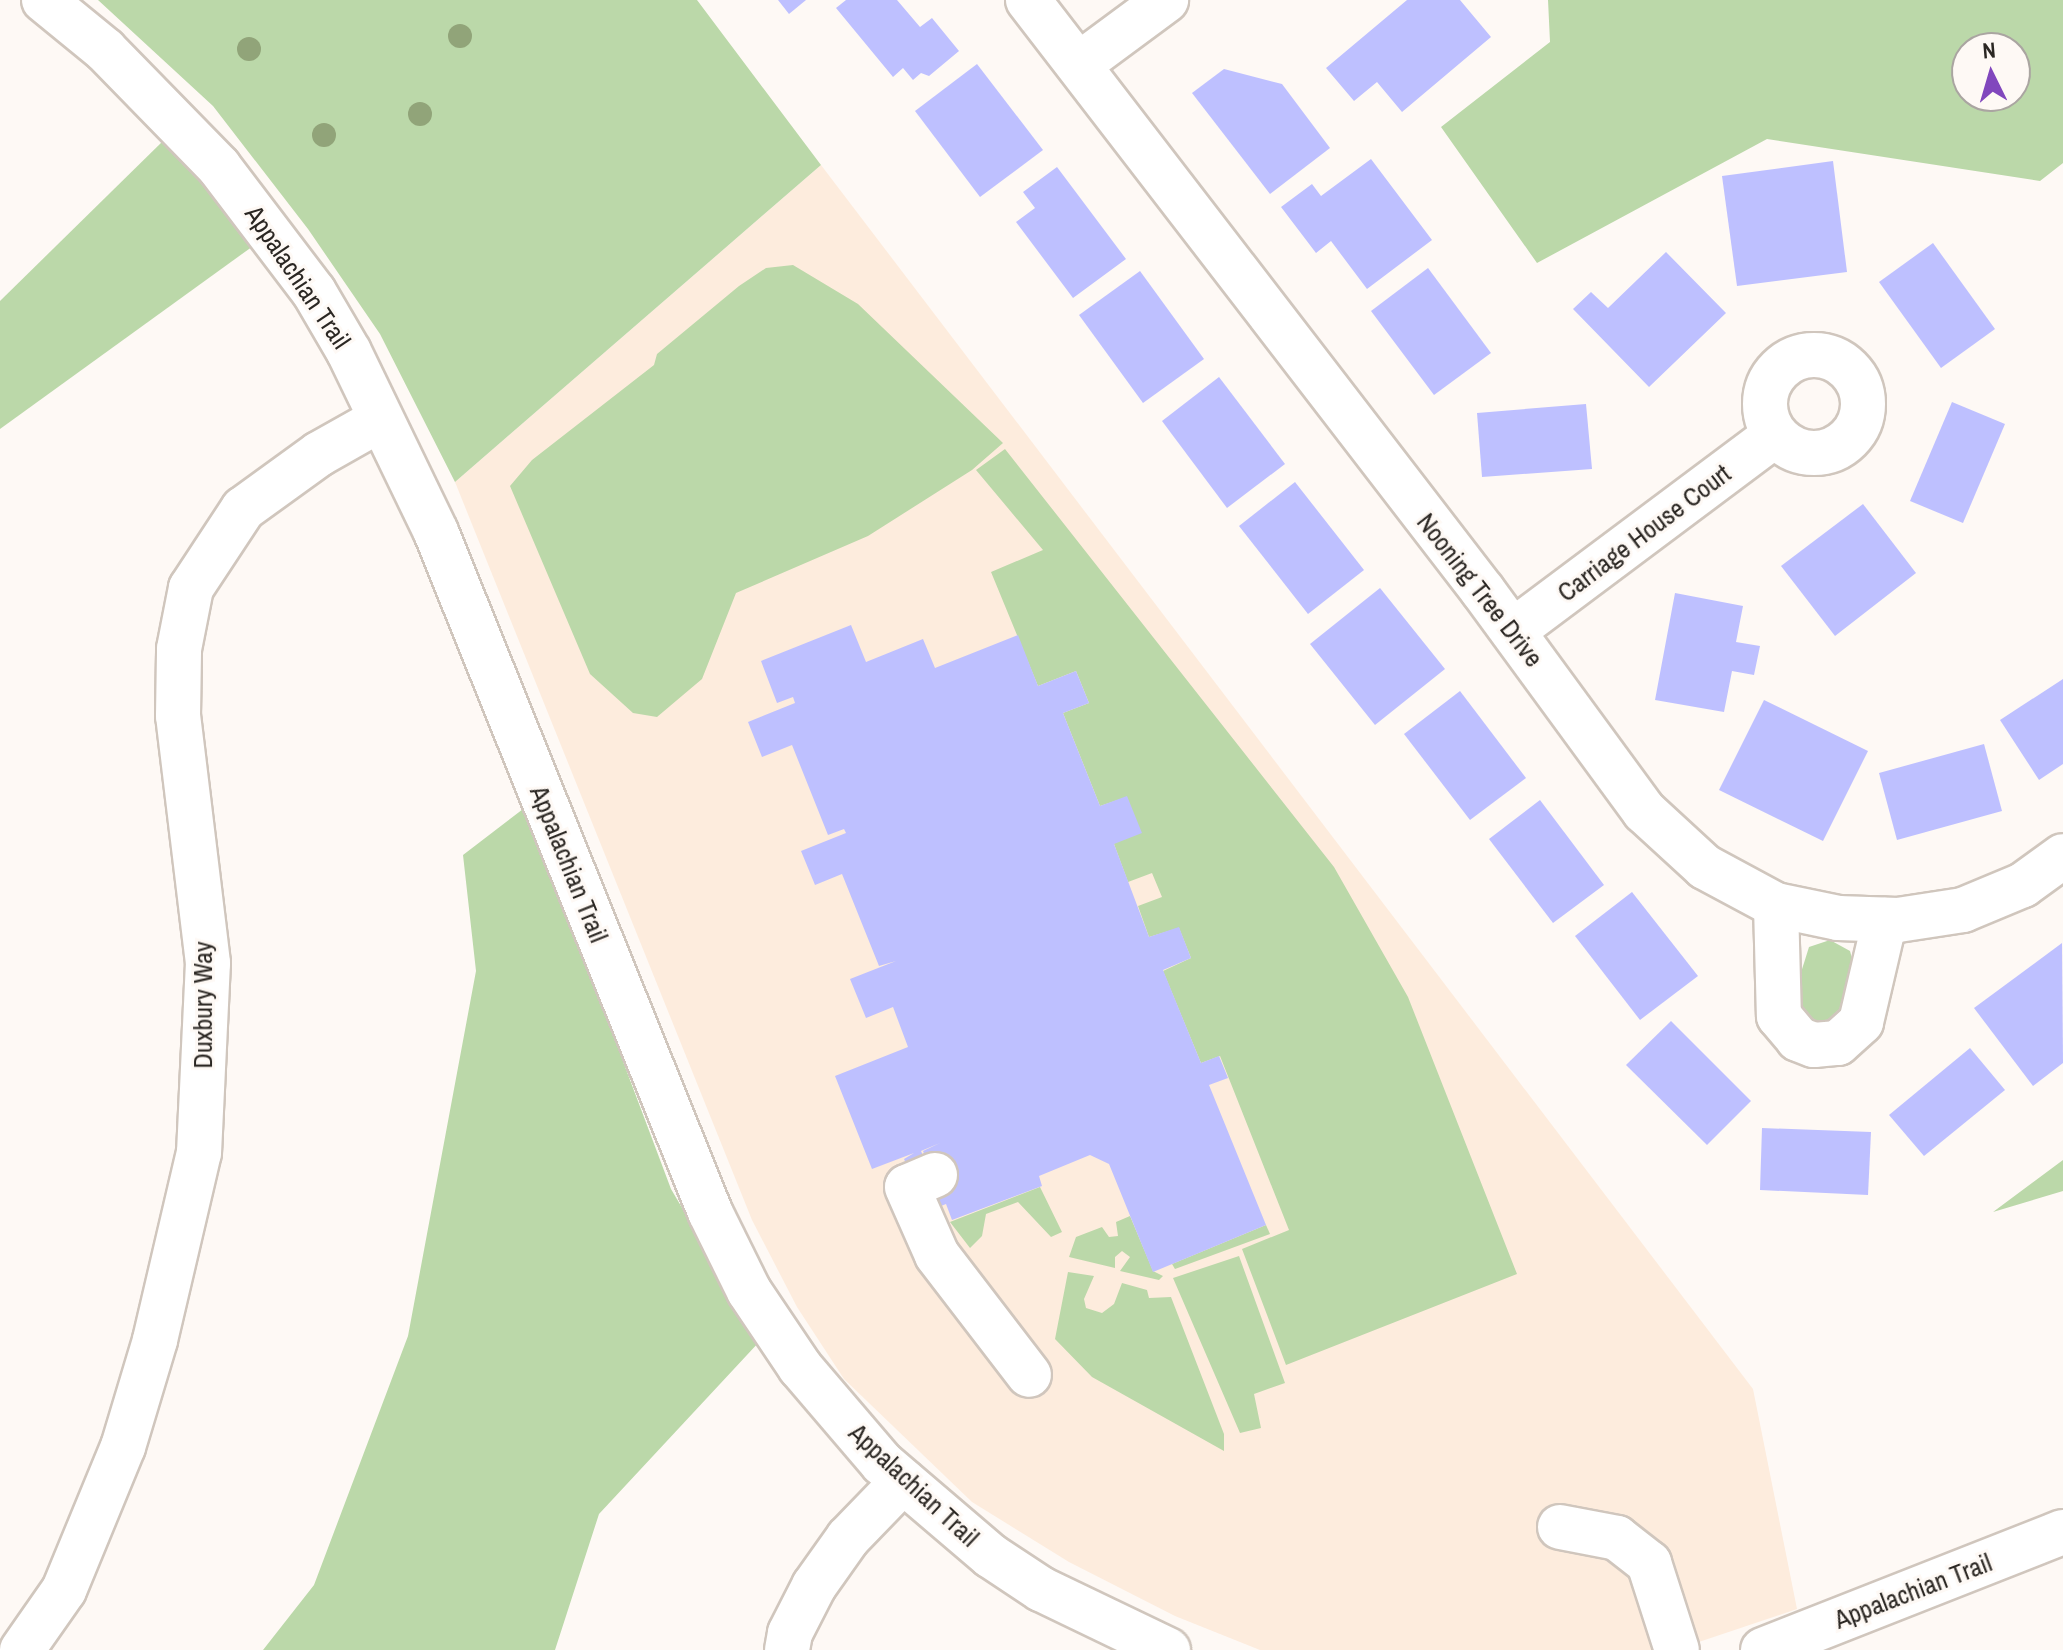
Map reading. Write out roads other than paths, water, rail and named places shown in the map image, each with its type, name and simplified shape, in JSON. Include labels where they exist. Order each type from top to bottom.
[{"type":"street","name":"Appalachian Trail","points":[[44,0],[163,107],[259,216],[314,292],[436,532],[710,1212],[749,1291],[847,1425],[903,1481],[991,1556],[1041,1589],[1168,1650]]},
{"type":"street","name":"Nooning Tree Drive","points":[[1028,0],[1081,63],[1513,631],[1644,811],[1705,867],[1776,905],[1838,918],[1885,920],[1963,910],[2023,885],[2063,856]]},
{"type":"street","points":[[1081,63],[1166,0]]},
{"type":"street","name":"Duxbury Way","points":[[22,1650],[64,1590],[123,1447],[155,1340],[199,1153],[208,963],[178,716],[179,649],[191,588],[243,509],[319,454],[381,419]]},
{"type":"street","name":"Carriage House Court","points":[[1513,631],[1775,435]]},
{"type":"street","points":[[1776,905],[1779,1016],[1798,1039],[1814,1045],[1838,1043],[1861,1022],[1885,920]]},
{"type":"street","points":[[935,1175],[907,1187],[937,1255],[1029,1375]]},
{"type":"street","points":[[787,1650],[790,1633],[814,1586],[848,1538],[903,1481]]},
{"type":"street","points":[[1560,1527],[1617,1538],[1649,1563],[1677,1650]]},
{"type":"street","name":"Appalachian Trail","points":[[1763,1650],[2063,1532]]}]
